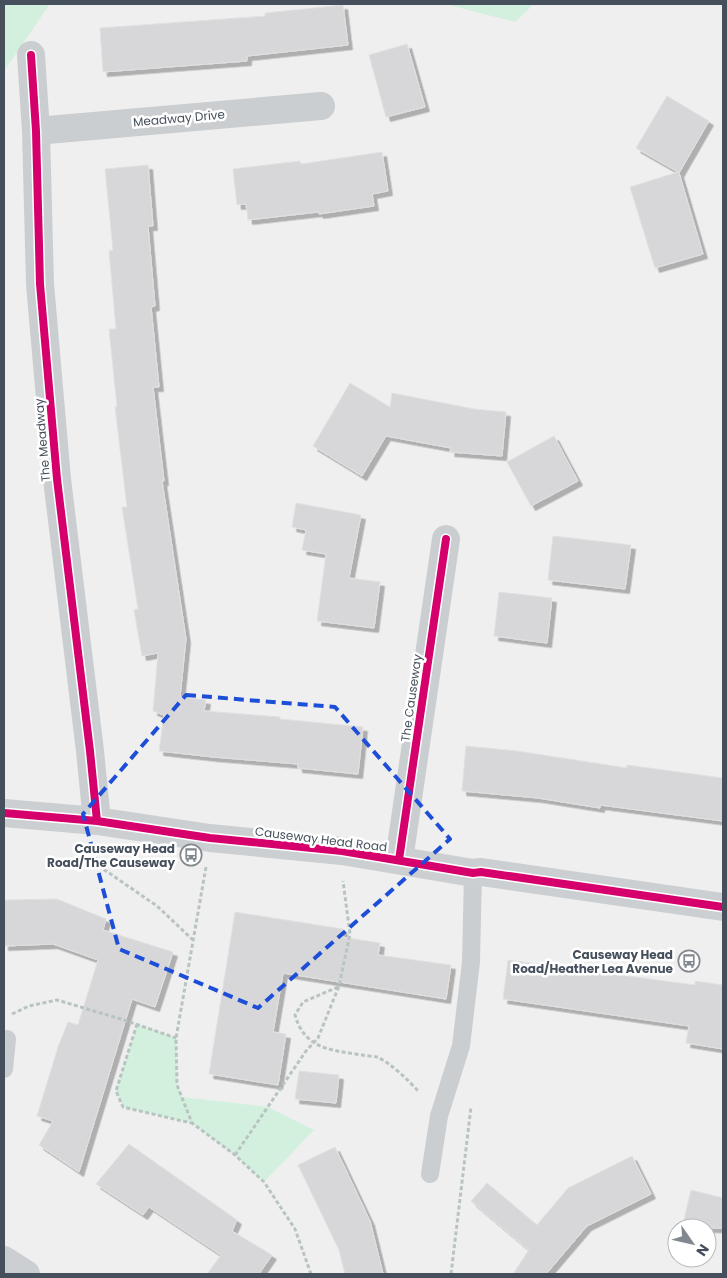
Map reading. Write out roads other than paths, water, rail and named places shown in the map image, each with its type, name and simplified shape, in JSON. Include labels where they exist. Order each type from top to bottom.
[{"type":"street","name":"The Meadway","points":[[31,55],[36,131],[40,284],[57,479],[97,821]]},
{"type":"street","name":"Meadway Drive","points":[[36,131],[321,106]]},
{"type":"street","name":"The Causeway","points":[[398,860],[446,539]]},
{"type":"street","name":"Causeway Head Road","points":[[4,813],[97,821],[210,838],[342,851],[473,873],[481,872],[723,907]]},
{"type":"street","points":[[4,1260],[26,1274]]},
{"type":"lane","points":[[430,1174],[439,1116],[461,1046],[471,962],[473,873]]},
{"type":"lane","points":[[4,1069],[7,1039]]},
{"type":"place","name":"Causeway Head Road/The Causeway","points":[[191,855]]},
{"type":"place","name":"Causeway Head Road/Heather Lea Avenue","points":[[689,961]]}]
